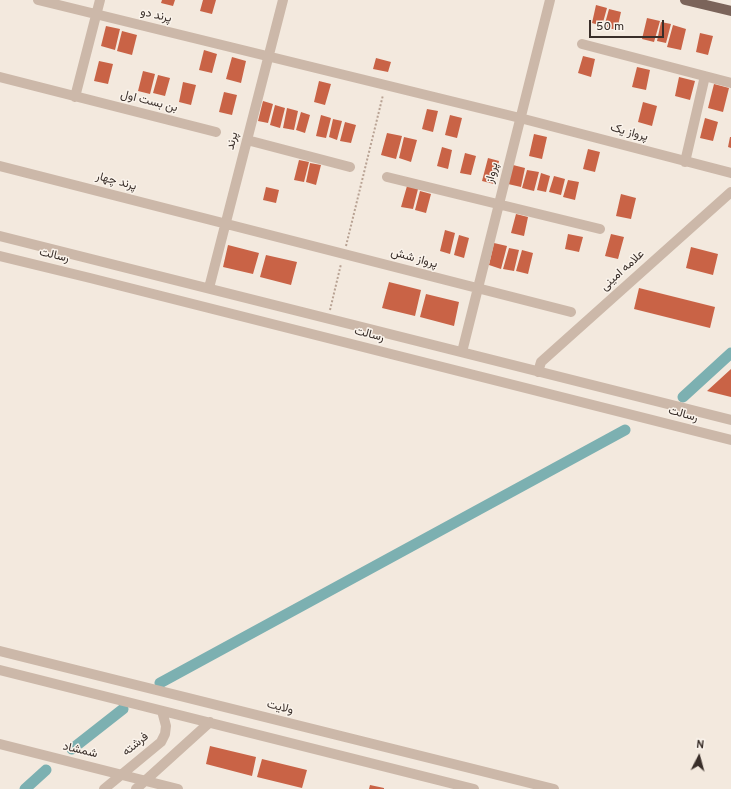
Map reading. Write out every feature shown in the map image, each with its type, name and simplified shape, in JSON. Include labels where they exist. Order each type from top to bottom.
[{"type":"main road","points":[[686,0],[731,11]]},
{"type":"street","name":"پرند دو","points":[[38,0],[386,86]]},
{"type":"street","points":[[75,97],[100,0]]},
{"type":"street","name":"پرند","points":[[209,288],[283,0]]},
{"type":"street","name":"پرواز","points":[[462,352],[550,0]]},
{"type":"street","points":[[582,44],[731,83]]},
{"type":"street","points":[[685,162],[705,76]]},
{"type":"street","name":"بن بست اول","points":[[0,77],[216,132]]},
{"type":"street","name":"پرواز یک","points":[[386,86],[520,118],[731,173]]},
{"type":"street","points":[[247,140],[350,167]]},
{"type":"street","name":"پرند چهار","points":[[0,166],[344,254]]},
{"type":"street","points":[[387,177],[600,229]]},
{"type":"street","name":"علامه امینی","points":[[538,372],[541,362],[731,192]]},
{"type":"street","name":"رسالت","points":[[0,236],[731,420]]},
{"type":"street","name":"پرواز شش","points":[[344,254],[571,312]]},
{"type":"street","name":"رسالت","points":[[0,256],[731,440]]},
{"type":"street","name":"ولایت","points":[[0,651],[554,789]]},
{"type":"street","points":[[0,670],[474,789]]},
{"type":"street","name":"فرشته","points":[[104,789],[161,742],[165,734],[166,726],[162,711]]},
{"type":"street","points":[[136,789],[210,722]]},
{"type":"street","name":"شمشاد","points":[[0,744],[178,789]]},
{"type":"path","points":[[328,319],[386,86]]},
{"type":"building","points":[[162,0],[175,0],[173,6],[161,3]]},
{"type":"building","points":[[203,0],[216,0],[212,14],[200,11]]},
{"type":"building","points":[[596,5],[607,8],[602,26],[592,23]]},
{"type":"building","points":[[609,9],[621,12],[617,30],[604,27]]},
{"type":"building","points":[[647,18],[660,21],[654,42],[642,39]]},
{"type":"building","points":[[661,22],[671,24],[666,43],[657,41]]},
{"type":"building","points":[[673,25],[686,29],[681,50],[667,47]]},
{"type":"building","points":[[106,26],[120,29],[115,50],[101,46]]},
{"type":"building","points":[[122,31],[137,35],[132,55],[117,51]]},
{"type":"building","points":[[700,33],[713,36],[708,55],[696,52]]},
{"type":"building","points":[[204,50],[217,54],[212,73],[199,70]]},
{"type":"building","points":[[583,56],[595,59],[591,77],[578,73]]},
{"type":"building","points":[[232,57],[246,61],[241,83],[226,79]]},
{"type":"building","points":[[376,58],[391,62],[388,72],[373,69]]},
{"type":"building","points":[[99,61],[113,64],[108,84],[94,81]]},
{"type":"building","points":[[637,67],[650,70],[646,90],[632,87]]},
{"type":"building","points":[[143,71],[155,74],[150,94],[138,91]]},
{"type":"building","points":[[158,75],[170,78],[165,96],[153,93]]},
{"type":"building","points":[[679,77],[695,81],[690,100],[675,96]]},
{"type":"building","points":[[319,81],[331,84],[325,105],[314,102]]},
{"type":"building","points":[[183,82],[196,85],[191,105],[179,102]]},
{"type":"building","points":[[714,84],[729,88],[723,112],[708,108]]},
{"type":"building","points":[[224,92],[237,95],[232,115],[219,112]]},
{"type":"building","points":[[263,101],[273,104],[268,123],[258,121]]},
{"type":"building","points":[[643,102],[657,106],[652,126],[638,122]]},
{"type":"building","points":[[275,105],[285,108],[280,128],[270,125]]},
{"type":"building","points":[[287,108],[298,111],[294,130],[283,128]]},
{"type":"building","points":[[427,109],[438,111],[433,132],[422,129]]},
{"type":"building","points":[[301,112],[310,115],[305,133],[296,130]]},
{"type":"building","points":[[321,115],[331,118],[326,138],[316,136]]},
{"type":"building","points":[[450,115],[462,118],[457,138],[445,135]]},
{"type":"building","points":[[705,118],[718,122],[713,141],[700,138]]},
{"type":"building","points":[[333,119],[342,121],[337,140],[329,137]]},
{"type":"building","points":[[345,122],[356,125],[351,143],[340,141]]},
{"type":"building","points":[[387,133],[402,136],[396,159],[381,155]]},
{"type":"building","points":[[534,134],[547,137],[542,159],[529,156]]},
{"type":"building","points":[[404,137],[417,140],[411,162],[399,158]]},
{"type":"building","points":[[731,137],[731,148],[728,147]]},
{"type":"building","points":[[442,147],[452,150],[448,169],[437,166]]},
{"type":"building","points":[[588,149],[600,152],[595,172],[583,169]]},
{"type":"building","points":[[465,153],[476,156],[471,175],[460,173]]},
{"type":"building","points":[[488,158],[499,161],[494,184],[482,181]]},
{"type":"building","points":[[299,160],[309,162],[304,182],[294,180]]},
{"type":"building","points":[[310,163],[321,165],[316,185],[306,182]]},
{"type":"building","points":[[513,165],[525,168],[521,187],[508,184]]},
{"type":"building","points":[[527,170],[539,172],[534,191],[522,188]]},
{"type":"building","points":[[541,173],[550,176],[546,192],[537,190]]},
{"type":"building","points":[[554,176],[565,179],[561,195],[549,192]]},
{"type":"building","points":[[568,180],[579,182],[575,200],[563,197]]},
{"type":"building","points":[[407,186],[418,189],[413,209],[401,207]]},
{"type":"building","points":[[266,187],[279,190],[276,203],[263,200]]},
{"type":"building","points":[[420,191],[431,194],[426,213],[415,210]]},
{"type":"building","points":[[621,194],[636,198],[631,219],[616,216]]},
{"type":"building","points":[[516,214],[528,217],[524,236],[511,233]]},
{"type":"building","points":[[445,230],[455,233],[450,254],[440,251]]},
{"type":"building","points":[[568,234],[583,237],[579,252],[565,249]]},
{"type":"building","points":[[611,234],[624,237],[618,259],[605,256]]},
{"type":"building","points":[[459,235],[469,238],[464,258],[454,255]]},
{"type":"building","points":[[494,243],[507,246],[501,269],[489,265]]},
{"type":"building","points":[[228,245],[259,253],[253,274],[223,267]]},
{"type":"building","points":[[691,247],[718,254],[713,275],[686,268]]},
{"type":"building","points":[[509,248],[519,250],[514,271],[503,269]]},
{"type":"building","points":[[522,250],[533,253],[528,274],[516,271]]},
{"type":"building","points":[[266,255],[297,262],[291,285],[260,277]]},
{"type":"building","points":[[389,282],[421,290],[415,316],[382,308]]},
{"type":"building","points":[[639,288],[715,307],[710,328],[634,309]]},
{"type":"building","points":[[426,294],[459,302],[454,326],[420,317]]},
{"type":"building","points":[[731,369],[731,397],[707,391]]},
{"type":"building","points":[[210,746],[256,757],[252,776],[206,764]]},
{"type":"building","points":[[262,759],[307,770],[302,788],[257,777]]},
{"type":"building","points":[[370,785],[384,788],[384,789],[369,789]]},
{"type":"waterway","points":[[683,397],[731,353]]},
{"type":"waterway","points":[[160,683],[625,430]]},
{"type":"waterway","points":[[72,749],[123,709]]},
{"type":"waterway","points":[[25,789],[46,770]]}]
